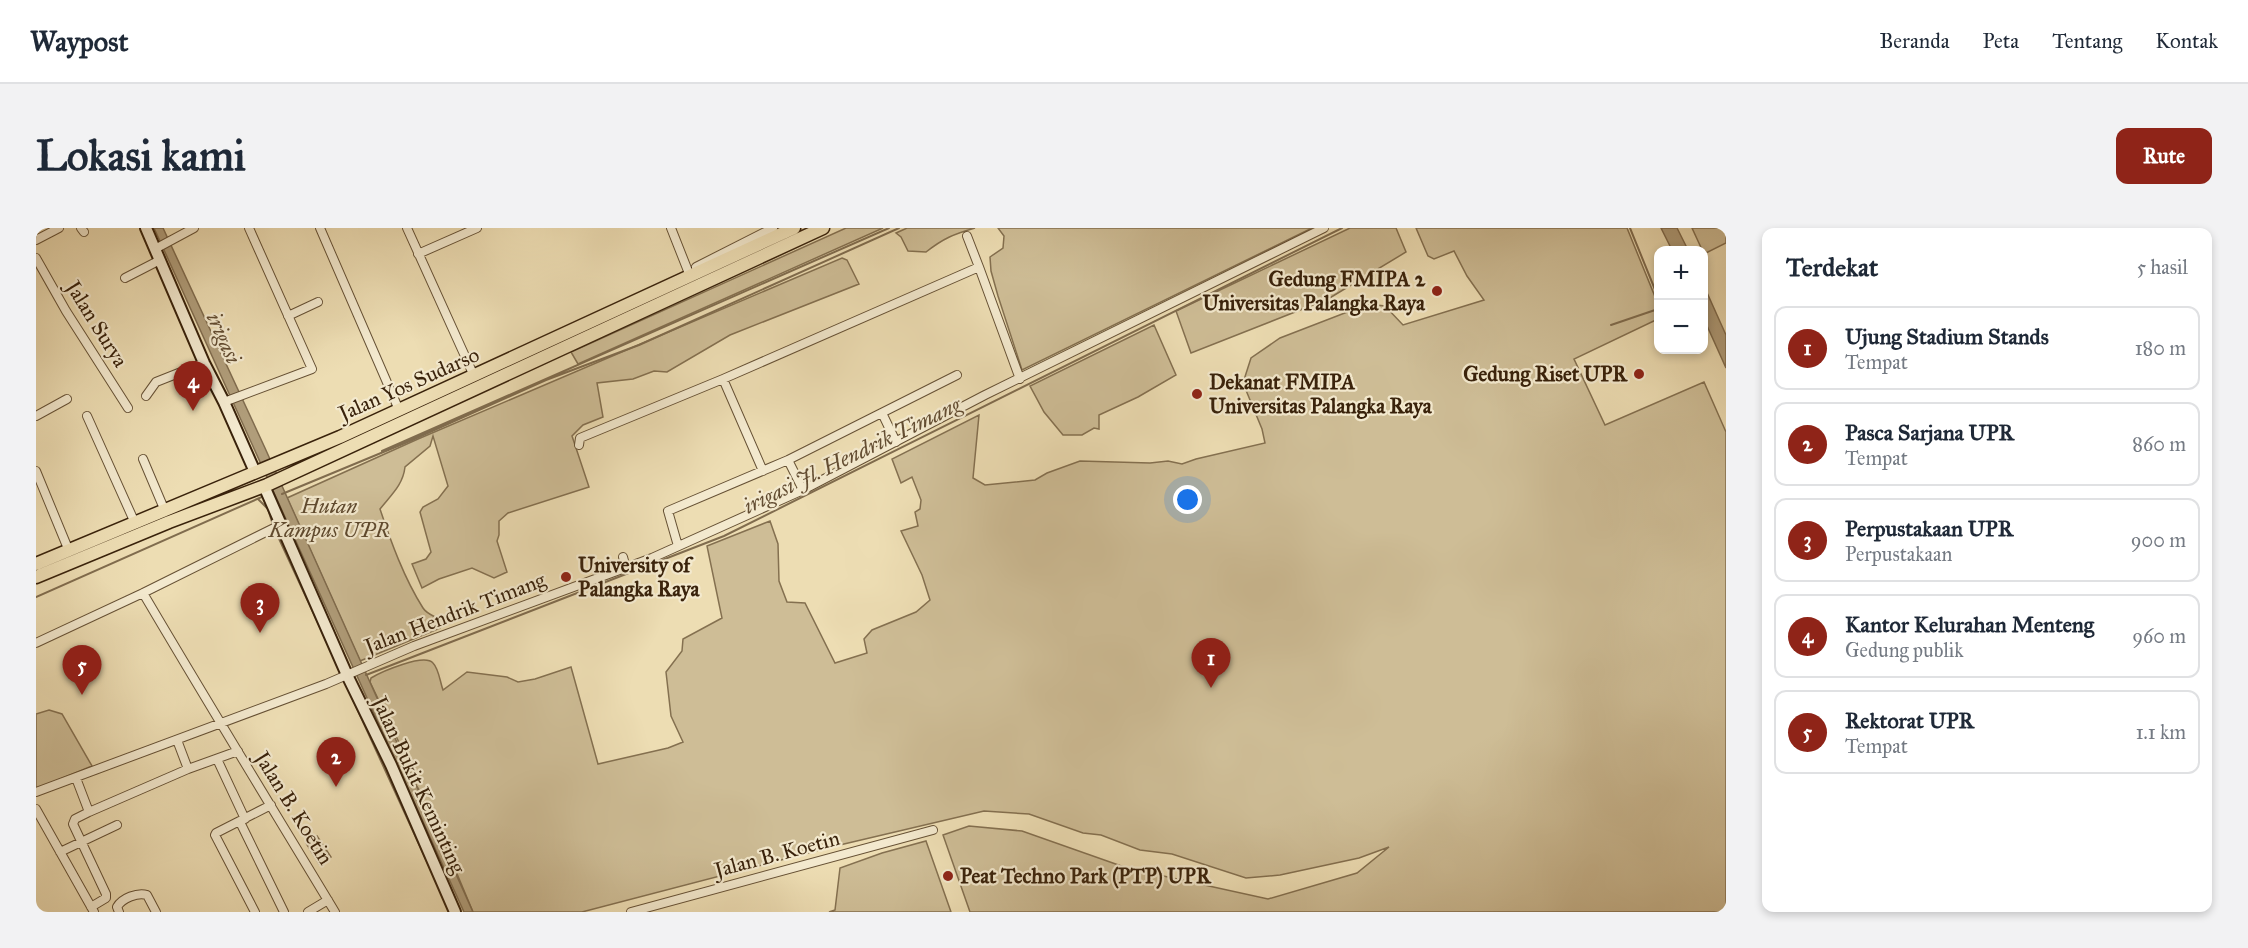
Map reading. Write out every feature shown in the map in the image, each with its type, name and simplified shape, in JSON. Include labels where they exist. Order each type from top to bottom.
[{"type":"main road","points":[[146,228],[204,363],[228,400],[258,471]]},
{"type":"main road","name":"Jalan Yos Sudarso","points":[[36,564],[135,523],[266,487],[365,432],[399,410],[534,349],[559,344],[690,276],[794,228]]},
{"type":"main road","name":"Jalan Yos Sudarso","points":[[36,577],[258,471],[365,432],[823,228]]},
{"type":"main road","name":"Jalan Bukit Keminting","points":[[266,487],[280,525],[352,672],[455,912]]},
{"type":"street","points":[[36,240],[59,228]]},
{"type":"street","points":[[156,249],[194,228]]},
{"type":"street","points":[[228,400],[312,369],[249,228]]},
{"type":"street","points":[[320,228],[399,410]]},
{"type":"street","points":[[407,228],[474,376]]},
{"type":"street","points":[[418,254],[477,228]]},
{"type":"street","points":[[671,228],[690,276]]},
{"type":"street","points":[[534,349],[772,228]]},
{"type":"street","name":"Jalan Hendrik Timang","points":[[36,792],[626,568],[678,546],[803,490],[1324,228]]},
{"type":"street","points":[[967,236],[1020,379]]},
{"type":"street","name":"Jalan Surya","points":[[36,258],[66,311],[128,408]]},
{"type":"street","points":[[125,278],[160,260]]},
{"type":"street","points":[[579,445],[580,438],[723,379],[979,267]]},
{"type":"street","points":[[288,316],[318,302]]},
{"type":"street","points":[[146,396],[156,382],[204,363]]},
{"type":"street","points":[[678,546],[668,511],[788,460],[957,375]]},
{"type":"street","points":[[723,379],[763,471]]},
{"type":"street","points":[[36,416],[68,399]]},
{"type":"street","points":[[882,413],[896,442]]},
{"type":"street","points":[[87,416],[135,523]]},
{"type":"street","points":[[143,459],[167,516]]},
{"type":"street","points":[[788,460],[803,490]]},
{"type":"street","points":[[36,471],[69,551]]},
{"type":"street","points":[[36,643],[280,525]]},
{"type":"street","points":[[622,557],[626,568]]},
{"type":"street","name":"Jalan B. Koetin","points":[[143,593],[335,912]]},
{"type":"street","points":[[177,740],[188,769]]},
{"type":"street","points":[[36,809],[92,909],[106,898],[106,894],[73,828],[75,819],[188,769],[238,751]]},
{"type":"street","points":[[218,759],[242,820],[284,912]]},
{"type":"street","points":[[76,778],[89,812]]},
{"type":"street","points":[[255,912],[215,839],[216,833],[271,805]]},
{"type":"street","points":[[60,852],[117,825]]},
{"type":"street","name":"Jalan B. Koetin","points":[[631,912],[933,830]]},
{"type":"street","points":[[119,912],[117,907],[120,902],[140,893],[147,895],[156,912]]},
{"type":"street","points":[[308,912],[328,900]]},
{"type":"green space","points":[[846,228],[883,228],[578,364],[571,352]]},
{"type":"green space","points":[[907,228],[975,228],[949,237],[926,252],[908,251],[901,237],[896,233]]},
{"type":"green space","points":[[998,228],[1312,228],[1022,370],[991,271],[990,257],[1003,248],[1004,236]]},
{"type":"green space","points":[[1350,228],[1396,228],[1406,252],[1328,299],[1191,353],[1176,311]]},
{"type":"green space","points":[[1416,228],[1627,228],[1654,294],[1654,321],[1574,359],[1605,425],[1704,382],[1726,432],[1726,912],[970,912],[943,835],[969,826],[1022,831],[1127,868],[1268,899],[1357,873],[1389,847],[1359,858],[1280,875],[1246,878],[1172,854],[1140,850],[1101,835],[1083,833],[1029,814],[984,811],[827,848],[582,912],[473,912],[435,821],[410,776],[405,755],[370,682],[371,678],[402,664],[428,661],[433,663],[437,669],[443,690],[467,672],[507,677],[518,682],[571,667],[598,764],[668,748],[683,742],[671,716],[666,672],[682,651],[683,639],[722,618],[707,546],[770,521],[778,544],[779,581],[787,602],[805,603],[835,663],[867,653],[864,639],[872,630],[916,612],[930,600],[922,575],[901,531],[918,526],[915,512],[920,509],[921,500],[912,477],[901,483],[892,459],[979,415],[973,478],[985,485],[1035,480],[1080,461],[1150,463],[1168,461],[1182,464],[1265,443],[1262,429],[1243,383],[1251,358],[1280,338],[1368,304],[1385,306],[1403,325],[1484,300],[1467,276],[1454,251],[1434,259],[1428,256]]},
{"type":"green space","points":[[1692,228],[1726,228],[1726,243],[1708,252],[1708,246],[1700,246]]},
{"type":"green space","name":"Hutan Kampus UPR","points":[[842,258],[847,260],[859,284],[730,335],[667,372],[654,371],[633,379],[597,383],[603,417],[583,425],[572,436],[589,487],[508,513],[499,521],[497,541],[507,572],[494,578],[472,568],[439,579],[422,588],[412,564],[426,559],[431,552],[420,512],[423,507],[438,499],[448,486],[433,436],[430,446],[405,467],[399,485],[380,509],[398,560],[416,596],[425,611],[444,624],[440,628],[360,661],[287,498],[418,439]]},
{"type":"green space","points":[[1154,325],[1176,375],[1138,397],[1099,415],[1099,429],[1094,428],[1082,435],[1063,435],[1044,412],[1030,386]]},
{"type":"green space","points":[[49,710],[62,714],[92,766],[36,789],[36,714]]},
{"type":"green space","points":[[317,836],[331,857],[319,864],[306,843]]},
{"type":"green space","points":[[926,841],[951,912],[829,912],[835,910],[840,868]]},
{"type":"shaded area","points":[[154,228],[163,228],[265,448],[473,912],[464,912]]},
{"type":"shaded area","points":[[1661,228],[1677,228],[1686,246],[1670,246]]},
{"type":"shaded area","points":[[1708,295],[1726,335],[1726,368],[1708,328]]},
{"type":"waterway","points":[[382,451],[889,228]]},
{"type":"waterway","points":[[282,494],[410,441],[546,380],[639,345],[899,228]]},
{"type":"waterway","name":"irigasi Jl. Hendrik Timang","points":[[366,675],[724,536],[1342,228]]},
{"type":"waterway","name":"irigasi Jl. Hendrik Timang","points":[[1630,228],[1654,287]]},
{"type":"waterway","name":"irigasi Jl. Hendrik Timang","points":[[1611,325],[1654,310]]},
{"type":"waterway","points":[[36,597],[264,496]]},
{"type":"waterway","points":[[258,499],[268,509],[273,525]]},
{"type":"waterway","points":[[275,530],[332,653]]},
{"type":"waterway","points":[[349,691],[445,901]]},
{"type":"place","name":"Gedung FMIPA 2 Universitas Palangka Raya","points":[[1437,291]]},
{"type":"place","name":"Gedung Riset UPR","points":[[1639,374]]},
{"type":"place","name":"Dekanat FMIPA Universitas Palangka Raya","points":[[1197,394]]},
{"type":"place","name":"Kantor Kelurahan Menteng","points":[[193,411]]},
{"type":"place","name":"University of Palangka Raya","points":[[566,577]]},
{"type":"place","name":"Perpustakaan UPR","points":[[260,633]]},
{"type":"place","name":"Ujung Stadium Stands","points":[[1211,688]]},
{"type":"place","name":"Rektorat UPR","points":[[82,695]]},
{"type":"place","name":"Pasca Sarjana UPR","points":[[336,787]]},
{"type":"place","name":"Peat Techno Park (PTP) UPR","points":[[948,876]]},
{"type":"water label","name":"irigasi","points":[[224,338]]}]
